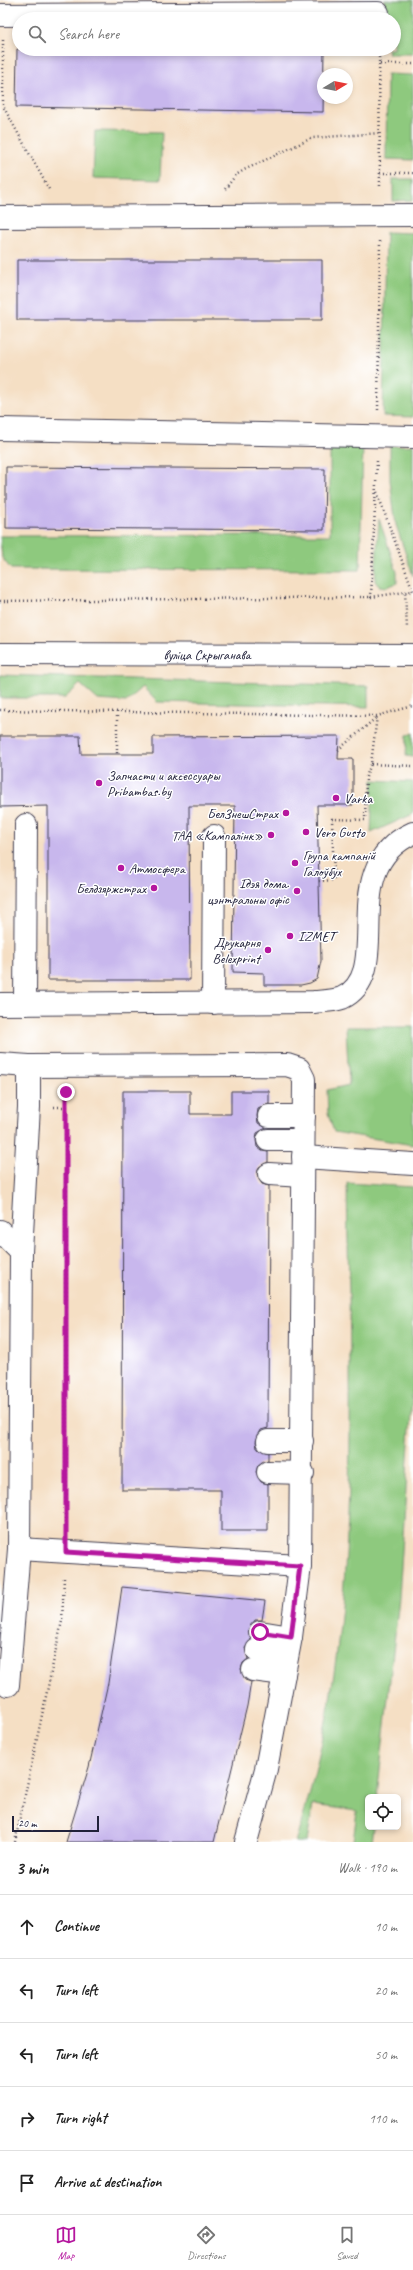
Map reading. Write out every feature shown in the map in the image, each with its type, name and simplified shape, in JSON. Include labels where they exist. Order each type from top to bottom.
[{"type":"street","points":[[2,16],[12,16]]},
{"type":"street","points":[[0,217],[413,215]]},
{"type":"street","points":[[0,429],[413,437]]},
{"type":"street","name":"вуліца Скрыганава","points":[[0,654],[413,656]]},
{"type":"street","points":[[25,1004],[26,825]]},
{"type":"street","points":[[0,1004],[314,1002],[341,998],[357,987],[367,965],[371,884],[382,856],[413,833]]},
{"type":"street","points":[[213,1003],[214,836]]},
{"type":"street","points":[[0,1064],[29,1066],[287,1065],[299,1069],[304,1079],[300,1566],[287,1656],[266,1769],[246,1842]]},
{"type":"street","points":[[8,1685],[19,1548],[21,1252],[29,1107],[29,1066]]},
{"type":"street","points":[[268,1116],[304,1116]]},
{"type":"street","points":[[268,1140],[303,1158],[413,1164]]},
{"type":"street","points":[[268,1174],[303,1158]]},
{"type":"street","points":[[0,1231],[21,1252]]},
{"type":"street","points":[[302,1464],[268,1465],[302,1464]]},
{"type":"street","points":[[19,1548],[300,1566]]},
{"type":"street","points":[[287,1656],[257,1651],[287,1656]]},
{"type":"path","points":[[2,16],[3,106],[50,192]]},
{"type":"path","points":[[380,56],[380,215]]},
{"type":"path","points":[[380,64],[413,64]]},
{"type":"path","points":[[224,190],[236,175],[244,170],[312,138],[381,132]]},
{"type":"path","points":[[380,173],[413,173]]},
{"type":"path","points":[[376,490],[413,591],[405,592]]},
{"type":"path","points":[[0,601],[371,597]]},
{"type":"path","points":[[0,710],[377,716],[413,706]]},
{"type":"path","points":[[117,712],[117,754]]},
{"type":"path","points":[[338,750],[377,716]]},
{"type":"path","points":[[319,880],[334,880],[332,819],[365,820],[366,777],[371,764],[377,716]]},
{"type":"path","points":[[371,764],[413,766]]},
{"type":"path","points":[[15,1842],[62,1621],[66,1552],[66,1066]]},
{"type":"green space","points":[[384,0],[413,0],[413,54],[401,54],[401,12],[385,12]]},
{"type":"green space","points":[[387,74],[413,75],[413,160],[386,159]]},
{"type":"green space","points":[[95,131],[162,132],[160,180],[93,178]]},
{"type":"green space","points":[[393,179],[413,179],[413,200],[393,201]]},
{"type":"green space","points":[[386,232],[413,233],[413,417],[383,416]]},
{"type":"green space","points":[[363,445],[360,570],[11,569],[2,558],[0,536],[330,535],[330,446]]},
{"type":"green space","points":[[413,445],[413,576],[396,525],[390,480],[390,446]]},
{"type":"green space","points":[[379,519],[397,572],[397,583],[387,587],[379,586],[375,581]]},
{"type":"green space","points":[[0,675],[368,686],[368,707],[157,702],[143,687],[126,702],[98,700],[80,684],[65,698],[0,698]]},
{"type":"green space","points":[[413,733],[413,757],[406,756],[407,735]]},
{"type":"green space","points":[[373,780],[413,782],[413,814],[371,833]]},
{"type":"green space","points":[[346,1027],[413,1027],[413,1145],[334,1132],[328,1114],[327,1090],[349,1085]]},
{"type":"green space","points":[[347,1183],[413,1187],[413,1381],[399,1598],[377,1794],[365,1794],[365,1830],[374,1830],[372,1842],[353,1842],[357,1811],[313,1805],[307,1842],[295,1842],[317,1763],[333,1682],[343,1599],[348,1516],[350,1347]]},
{"type":"building","points":[[17,56],[324,56],[324,68],[317,68],[317,104],[323,104],[323,112],[16,107]]},
{"type":"building","points":[[17,260],[322,260],[322,320],[17,320]]},
{"type":"building","points":[[6,467],[325,469],[324,530],[6,528]]},
{"type":"building","points":[[0,736],[80,736],[81,754],[153,754],[153,737],[339,736],[338,759],[353,759],[353,805],[317,805],[321,961],[317,979],[310,983],[301,985],[264,985],[264,973],[233,972],[235,806],[189,806],[190,980],[48,980],[48,806],[0,807]]},
{"type":"building","points":[[123,1091],[190,1091],[190,1114],[231,1114],[231,1091],[269,1091],[269,1104],[258,1109],[257,1116],[258,1123],[266,1128],[257,1133],[256,1140],[257,1147],[262,1151],[268,1152],[268,1162],[259,1167],[257,1174],[262,1184],[269,1186],[268,1428],[261,1430],[256,1441],[257,1448],[268,1453],[268,1460],[258,1465],[256,1472],[261,1482],[268,1484],[268,1531],[221,1531],[221,1490],[122,1490]]},
{"type":"building","points":[[122,1587],[265,1601],[262,1620],[255,1620],[248,1630],[251,1640],[245,1648],[248,1659],[243,1663],[241,1669],[245,1680],[251,1682],[247,1706],[214,1842],[66,1842],[89,1767],[108,1683]]},
{"type":"place","name":"Запчасти и аксессуары Pribambas.by","points":[[99,783]]},
{"type":"place","name":"Varka","points":[[336,798]]},
{"type":"place","name":"БелЗнешСтрах","points":[[286,813]]},
{"type":"place","name":"Vero Gusto","points":[[306,832]]},
{"type":"place","name":"ТАА «Кампалінк»","points":[[271,835]]},
{"type":"place","name":"Група кампаній Галоўбух","points":[[295,863]]},
{"type":"place","name":"Атмосфера","points":[[121,868]]},
{"type":"place","name":"Белдзяржстрах","points":[[154,888]]},
{"type":"place","name":"Ідэя дома. цэнтральны офіс","points":[[297,891]]},
{"type":"place","name":"IZMET","points":[[290,936]]},
{"type":"place","name":"Друкарня Belexprint","points":[[268,950]]},
{"type":"route","points":[[66,1092],[66,1552],[300,1566],[291,1637],[260,1632]]}]
